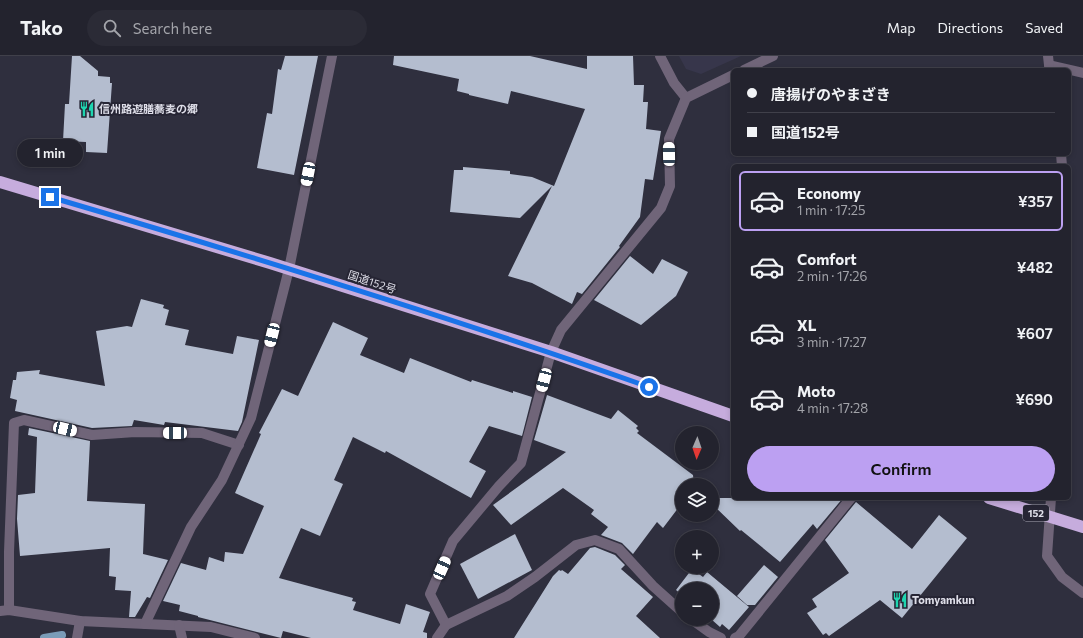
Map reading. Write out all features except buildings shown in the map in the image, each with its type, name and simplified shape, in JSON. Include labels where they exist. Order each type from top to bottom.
[{"type":"highway","name":"国道152号","points":[[0,182],[289,269],[551,352],[731,415]]},
{"type":"highway","name":"152","points":[[995,500],[1083,527]]},
{"type":"street","points":[[145,624],[191,527],[222,480],[251,418],[289,269],[332,56]]},
{"type":"street","points":[[660,56],[674,83],[686,98]]},
{"type":"street","points":[[748,68],[773,56]]},
{"type":"street","points":[[1049,64],[1064,68]]},
{"type":"street","points":[[1071,70],[1083,73]]},
{"type":"street","points":[[446,625],[430,594],[453,541],[499,486],[522,463],[551,352],[562,330],[661,208],[670,186],[669,139],[686,98],[731,76]]},
{"type":"street","points":[[239,445],[202,433],[135,432],[92,435],[24,420],[14,423],[4,611],[80,621],[211,627],[255,638]]},
{"type":"street","points":[[735,638],[739,636],[849,500]]},
{"type":"street","points":[[1051,500],[1047,556],[1062,577],[1083,593]]},
{"type":"street","points":[[438,638],[446,625],[507,596],[535,577],[576,545],[595,540],[619,548],[653,586],[675,606]]},
{"type":"street","points":[[77,638],[80,621]]},
{"type":"street","points":[[179,625],[182,638]]},
{"type":"street","points":[[701,626],[721,638]]},
{"type":"shaded area","points":[[679,56],[741,56],[701,74],[686,69]]},
{"type":"waterway","points":[[44,638],[62,635]]},
{"type":"place","name":"信州路遊膳蕎麦の郷","points":[[87,109]]},
{"type":"place","name":"Tomyamkun","points":[[900,600]]},
{"type":"route","points":[[50,197],[270,263],[551,352],[649,387]]}]
